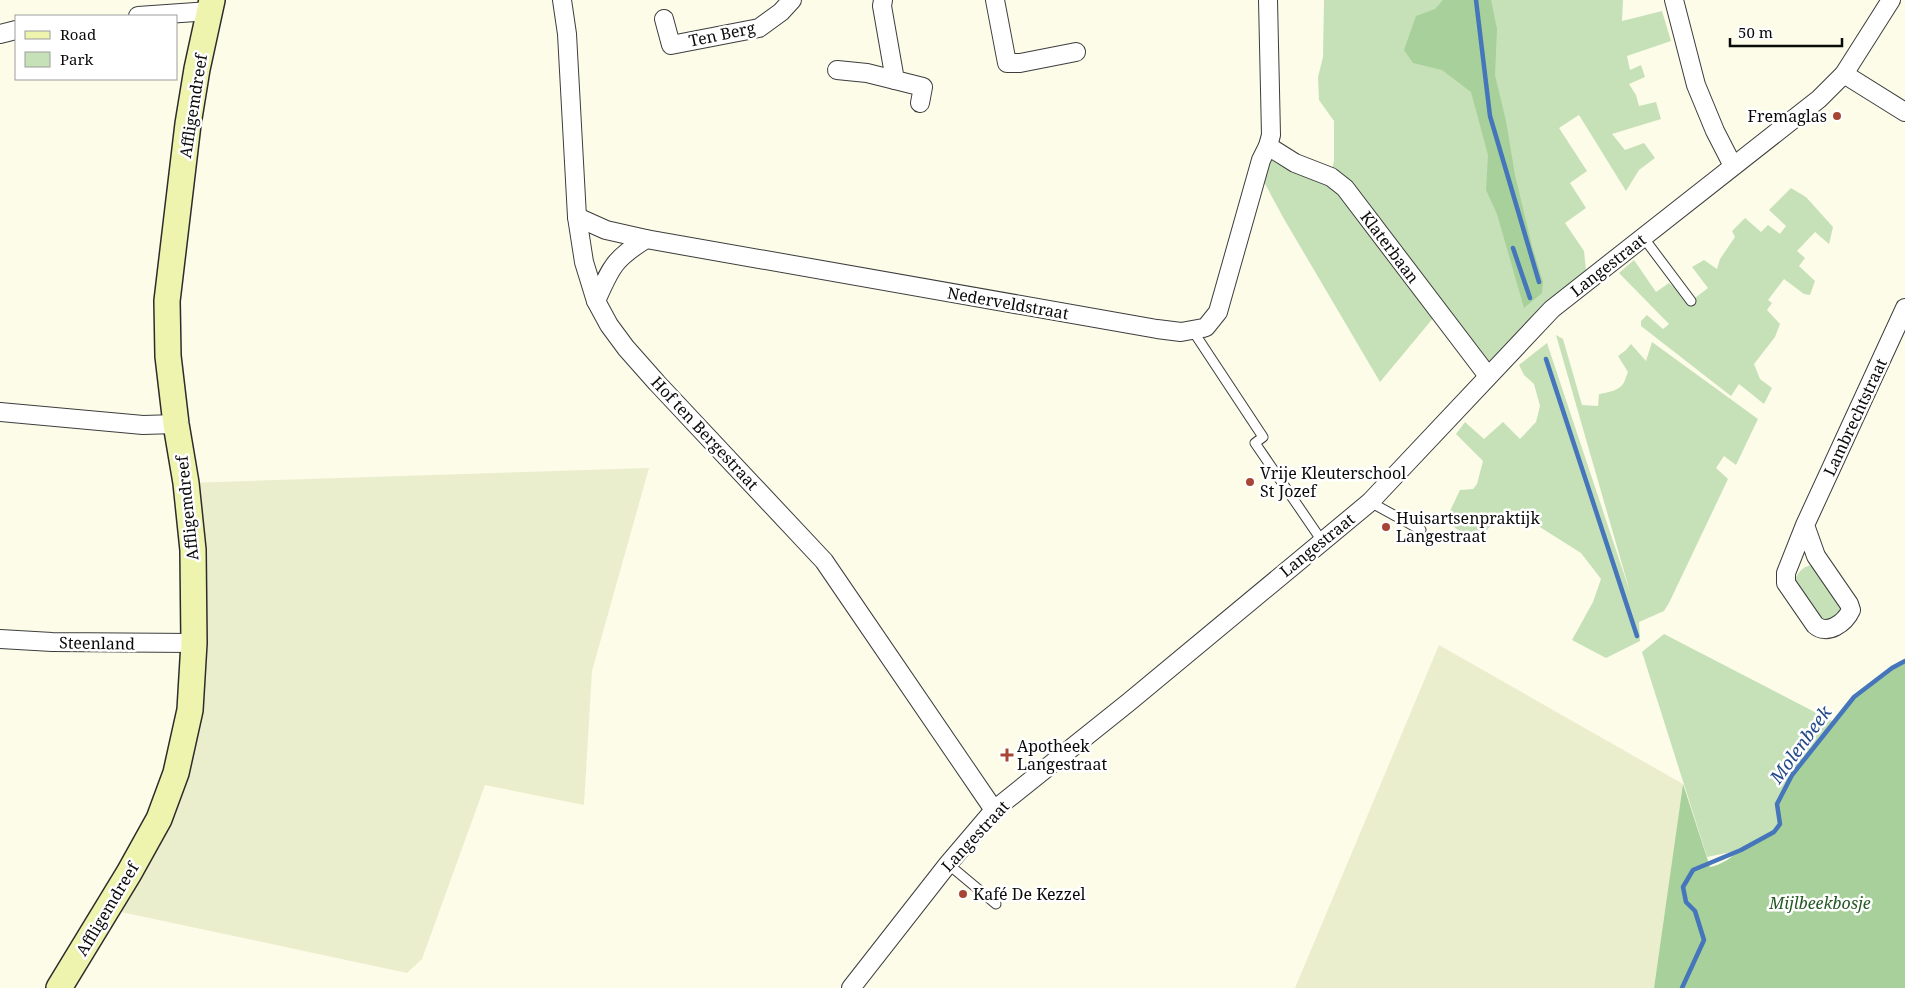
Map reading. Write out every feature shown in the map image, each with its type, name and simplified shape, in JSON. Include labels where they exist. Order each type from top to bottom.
[{"type":"street","name":"Hof ten Bergestraat","points":[[562,0],[567,34],[577,217],[584,262],[596,301],[609,325],[632,355],[824,561],[994,810]]},
{"type":"street","name":"Ten Berg","points":[[664,18],[671,45],[759,28],[781,12],[792,0]]},
{"type":"street","points":[[883,0],[882,6],[896,80]]},
{"type":"street","points":[[995,0],[1007,63],[1020,64],[1076,52]]},
{"type":"street","points":[[1193,330],[1206,327],[1218,312],[1261,160],[1268,146],[1270,135],[1268,0]]},
{"type":"street","points":[[1674,0],[1696,85],[1715,132],[1733,166]]},
{"type":"street","name":"Langestraat","points":[[851,988],[948,864],[994,810],[1129,702],[1370,502],[1552,309],[1819,99],[1844,74],[1891,0]]},
{"type":"street","points":[[145,15],[211,5]]},
{"type":"street","name":"Affligemdreef","points":[[59,988],[159,819],[176,774],[190,710],[194,643],[193,550],[186,483],[176,424],[168,356],[167,301],[188,124],[197,69],[211,5]]},
{"type":"street","points":[[0,34],[15,30]]},
{"type":"street","points":[[837,70],[867,73],[923,87],[920,103]]},
{"type":"street","points":[[1844,74],[1905,112]]},
{"type":"street","name":"Klaterbaan","points":[[1268,146],[1295,163],[1331,178],[1345,188],[1488,376]]},
{"type":"street","name":"Nederveldstraat","points":[[577,217],[606,230],[646,239],[1081,316],[1181,332],[1193,330]]},
{"type":"street","points":[[596,301],[610,269],[625,252],[646,239]]},
{"type":"street","name":"Lambrechtstraat","points":[[1805,525],[1816,556],[1849,604],[1851,610],[1848,617],[1828,630],[1820,629],[1815,625],[1786,583],[1786,573],[1805,525],[1905,308]]},
{"type":"street","points":[[0,412],[143,425],[176,424]]},
{"type":"street","name":"Steenland","points":[[0,639],[52,642],[194,643]]},
{"type":"lane","points":[[1643,237],[1691,301]]},
{"type":"lane","points":[[1193,330],[1263,437],[1255,443],[1322,541]]},
{"type":"lane","points":[[1370,502],[1421,530]]},
{"type":"lane","points":[[948,864],[996,904]]},
{"type":"green space","points":[[1324,0],[1623,0],[1622,21],[1662,11],[1671,41],[1627,56],[1630,70],[1641,65],[1645,77],[1629,84],[1636,95],[1639,106],[1656,102],[1661,119],[1612,134],[1625,150],[1644,143],[1655,158],[1639,170],[1626,191],[1579,115],[1559,128],[1587,171],[1570,183],[1586,208],[1565,223],[1584,251],[1586,270],[1488,376],[1439,311],[1380,382],[1284,219],[1258,171],[1268,146],[1331,177],[1334,160],[1334,121],[1319,100],[1318,77],[1323,57]]},
{"type":"green space","points":[[1443,0],[1491,0],[1497,29],[1495,75],[1506,121],[1515,175],[1532,246],[1543,282],[1542,293],[1524,308],[1497,214],[1486,190],[1488,155],[1471,92],[1442,70],[1413,63],[1404,50],[1416,16],[1435,9]]},
{"type":"green space","points":[[1791,188],[1806,197],[1833,227],[1829,244],[1815,232],[1797,251],[1805,258],[1799,266],[1815,281],[1810,295],[1804,294],[1784,279],[1768,300],[1772,303],[1767,310],[1780,324],[1775,337],[1754,364],[1760,379],[1772,388],[1764,404],[1739,384],[1731,396],[1641,326],[1641,321],[1647,315],[1663,329],[1669,324],[1619,273],[1634,260],[1656,292],[1669,283],[1691,301],[1708,288],[1692,267],[1704,260],[1717,269],[1720,259],[1735,237],[1732,231],[1745,218],[1761,232],[1768,225],[1780,234],[1786,226],[1769,210]]},
{"type":"green space","points":[[1556,335],[1563,339],[1582,405],[1598,406],[1599,394],[1621,387],[1628,372],[1618,356],[1631,344],[1646,361],[1652,342],[1758,419],[1736,465],[1724,456],[1716,468],[1728,479],[1664,611],[1639,622],[1640,641],[1606,658],[1572,640],[1593,602],[1601,579],[1581,553],[1513,510],[1503,525],[1492,515],[1490,516],[1491,526],[1475,541],[1454,527],[1459,516],[1450,511],[1460,490],[1473,489],[1477,484],[1483,461],[1456,434],[1465,422],[1484,439],[1503,422],[1520,439],[1536,422],[1540,406],[1534,384],[1524,375],[1519,365],[1547,343],[1630,592]]},
{"type":"green space","points":[[649,468],[592,671],[584,805],[485,785],[422,959],[407,973],[107,909],[129,873],[190,710],[186,483]]},
{"type":"green space","points":[[1812,565],[1840,602],[1840,612],[1835,620],[1827,622],[1814,614],[1793,583],[1800,571]]},
{"type":"green space","points":[[1664,634],[1834,722],[1792,775],[1777,804],[1780,824],[1774,832],[1741,850],[1707,857],[1642,652]]},
{"type":"green space","points":[[1439,645],[1683,784],[1654,988],[1295,988]]},
{"type":"green space","name":"Mijlbeekbosje","points":[[1905,661],[1905,988],[1654,988],[1683,784],[1710,867],[1718,864],[1767,836],[1780,824],[1777,804],[1792,775],[1854,697],[1892,668]]},
{"type":"waterway","points":[[1476,0],[1490,116],[1539,282]]},
{"type":"waterway","points":[[1513,248],[1530,298]]},
{"type":"waterway","points":[[1546,359],[1637,636]]},
{"type":"waterway","name":"Molenbeek","points":[[1682,988],[1704,940],[1695,911],[1686,902],[1683,887],[1693,870],[1741,850],[1774,832],[1780,824],[1777,804],[1792,775],[1854,697],[1892,668],[1905,661]]},
{"type":"place","name":"Fremaglas","points":[[1837,116]]},
{"type":"place","name":"Vrije Kleuterschool St Jozef","points":[[1250,482]]},
{"type":"place","name":"Huisartsenpraktijk Langestraat","points":[[1386,527]]},
{"type":"place","name":"Apotheek Langestraat","points":[[1007,755]]},
{"type":"place","name":"Kafé De Kezzel","points":[[963,894]]}]
